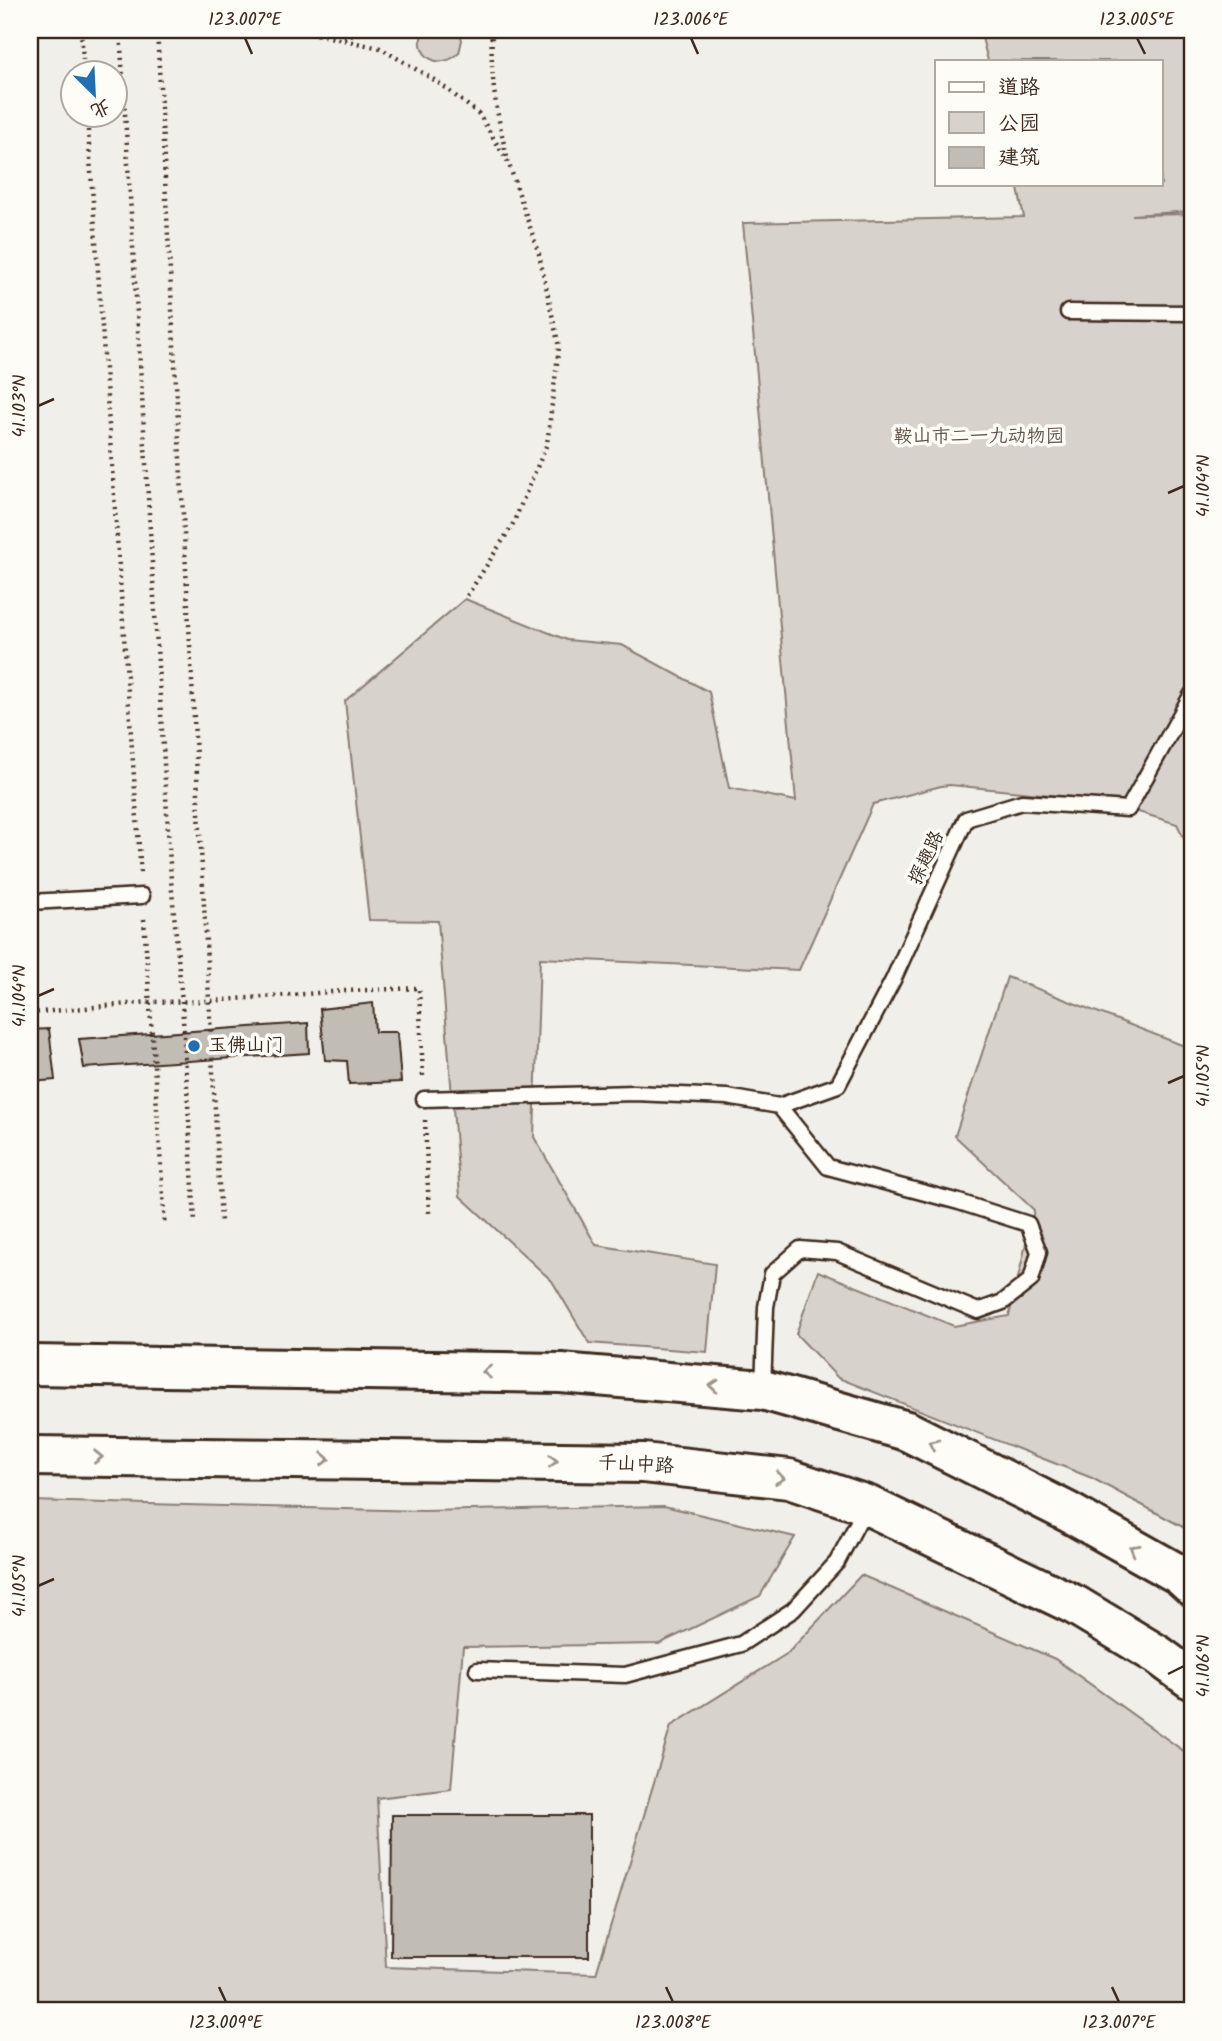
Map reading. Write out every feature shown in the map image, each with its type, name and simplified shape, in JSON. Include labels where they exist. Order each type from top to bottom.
[{"type":"main road","points":[[30,1364],[561,1373],[763,1390],[907,1432],[1068,1512],[1180,1576],[1192,1586]]},
{"type":"main road","name":"千山中路","points":[[30,1456],[643,1463],[789,1479],[867,1505],[1075,1605],[1158,1655],[1192,1680]]},
{"type":"lane","points":[[1068,312],[1192,313]]},
{"type":"lane","name":"探趣路","points":[[779,1107],[838,1085],[893,980],[966,819],[1022,802],[1128,809],[1192,694]]},
{"type":"lane","points":[[30,902],[142,896]]},
{"type":"lane","points":[[424,1099],[634,1093],[727,1097],[779,1107],[828,1167],[959,1202],[1028,1224],[1039,1252],[1031,1280],[1003,1302],[978,1311],[837,1252],[800,1250],[772,1273],[766,1307],[763,1390]]},
{"type":"lane","points":[[477,1670],[625,1675],[741,1644],[793,1610],[837,1562],[867,1505]]},
{"type":"path","points":[[81,30],[84,60]]},
{"type":"path","points":[[120,30],[171,880],[182,1002],[195,1223]]},
{"type":"path","points":[[157,30],[221,1222]]},
{"type":"path","points":[[254,30],[311,33],[380,48],[436,81],[480,114],[509,164]]},
{"type":"path","points":[[341,39],[370,30]]},
{"type":"path","points":[[465,599],[512,526],[547,444],[559,348],[539,254],[509,164],[495,108],[491,60],[492,30]]},
{"type":"path","points":[[89,130],[165,1225]]},
{"type":"path","points":[[30,1013],[150,1002],[419,988],[429,1214]]},
{"type":"green space","points":[[423,30],[459,30],[462,40],[459,53],[444,61],[430,58],[422,47]]},
{"type":"green space","name":"鞍山市二一九动物园","points":[[980,30],[1192,30],[1192,211],[1132,215],[1192,214],[1192,855],[1177,824],[1100,800],[941,786],[873,804],[799,970],[540,958],[534,1137],[596,1245],[715,1264],[707,1352],[589,1343],[552,1281],[460,1196],[438,921],[369,920],[345,701],[465,599],[567,640],[622,645],[709,692],[729,788],[796,801],[743,223],[1024,217],[1017,186],[1162,186],[1162,60],[988,60]]},
{"type":"green space","points":[[1007,977],[1192,1049],[1192,1532],[1092,1478],[838,1378],[796,1334],[818,1271],[954,1326],[1009,1316],[1034,1210],[955,1136]]},
{"type":"green space","points":[[30,1501],[424,1511],[664,1506],[795,1537],[760,1596],[659,1644],[463,1647],[451,1789],[377,1798],[386,1967],[596,1974],[671,1726],[788,1653],[861,1575],[1055,1659],[1192,1757],[1192,2011],[30,2011]]},
{"type":"building","points":[[373,1003],[375,1032],[397,1032],[401,1082],[349,1084],[347,1061],[325,1060],[320,1009]]},
{"type":"building","name":"玉佛山门","points":[[308,1023],[309,1053],[84,1068],[79,1039]]},
{"type":"building","points":[[49,1029],[55,1080],[30,1082],[30,1030]]},
{"type":"building","points":[[392,1815],[589,1815],[589,1957],[391,1957]]},
{"type":"place","name":"玉佛山门","points":[[194,1046]]}]
